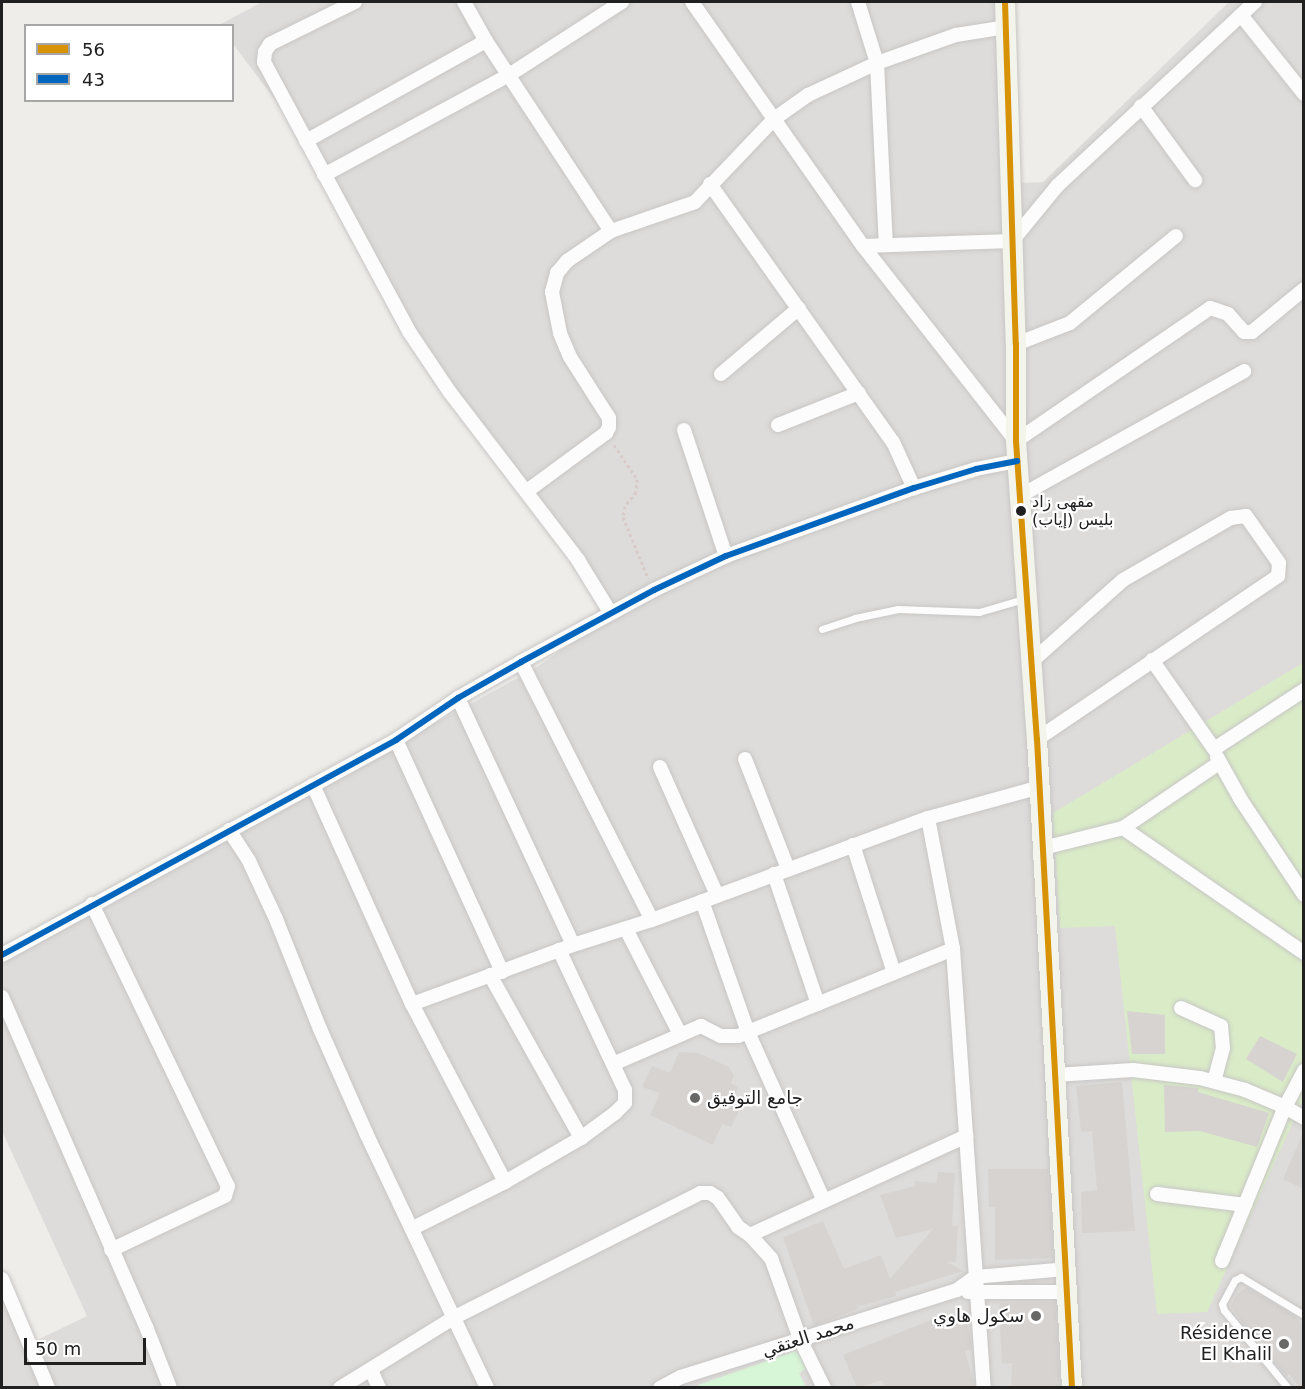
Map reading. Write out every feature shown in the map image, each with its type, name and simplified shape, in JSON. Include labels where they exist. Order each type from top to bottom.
[{"type":"street","points":[[355,2],[270,44],[265,52],[264,62],[410,333],[449,391],[579,560],[610,612]]},
{"type":"street","points":[[464,2],[486,41],[611,231]]},
{"type":"street","points":[[324,175],[509,75],[622,2]]},
{"type":"street","points":[[692,2],[863,246],[1016,441]]},
{"type":"street","points":[[858,2],[877,63],[886,244]]},
{"type":"street","points":[[1005,2],[1016,344],[1018,497],[1040,787],[1072,1388]]},
{"type":"street","points":[[863,246],[1012,241],[1058,185],[1255,2]]},
{"type":"street","points":[[1241,15],[1304,94]]},
{"type":"street","points":[[527,491],[606,433],[609,428],[609,418],[570,357],[560,333],[552,292],[557,273],[567,261],[611,231],[695,202],[774,119],[808,95],[877,63],[956,35],[1007,27]]},
{"type":"street","points":[[306,141],[486,41]]},
{"type":"street","points":[[1141,106],[1195,180]]},
{"type":"street","points":[[710,184],[893,442],[914,488]]},
{"type":"street","points":[[1016,344],[1070,323],[1176,236]]},
{"type":"street","points":[[1016,441],[1210,308],[1228,314],[1244,332],[1252,332],[1304,289]]},
{"type":"street","points":[[721,374],[799,308]]},
{"type":"street","points":[[1018,497],[1244,371]]},
{"type":"street","points":[[778,425],[859,393]]},
{"type":"street","points":[[684,430],[726,556]]},
{"type":"street","points":[[2,955],[396,740],[458,699],[521,662],[654,590],[726,556],[914,488],[976,469],[1017,461]]},
{"type":"street","points":[[1031,662],[1124,580],[1231,518],[1246,516],[1279,563],[1278,576],[1037,739]]},
{"type":"street","points":[[1152,660],[1214,749],[1219,763],[1304,895]]},
{"type":"street","points":[[521,662],[652,920]]},
{"type":"street","points":[[1214,749],[1304,690]]},
{"type":"street","points":[[458,699],[573,945]]},
{"type":"street","points":[[396,740],[496,973],[582,1138]]},
{"type":"street","points":[[745,759],[788,869]]},
{"type":"street","points":[[1043,848],[1123,828],[1219,763]]},
{"type":"street","points":[[660,767],[717,895]]},
{"type":"street","points":[[313,785],[412,1004],[505,1182]]},
{"type":"street","points":[[412,1004],[573,945],[652,920],[928,818],[1040,787]]},
{"type":"street","points":[[928,818],[953,949],[984,1388]]},
{"type":"street","points":[[1123,828],[1304,953]]},
{"type":"street","points":[[229,830],[249,861],[276,919],[329,1050],[456,1317],[487,1388]]},
{"type":"street","points":[[853,845],[894,973]]},
{"type":"street","points":[[774,874],[818,1004]]},
{"type":"street","points":[[702,901],[748,1032],[824,1201]]},
{"type":"street","points":[[92,904],[228,1186],[225,1196],[111,1250]]},
{"type":"street","points":[[626,929],[680,1034]]},
{"type":"street","points":[[613,1064],[701,1026],[726,1037],[748,1032],[953,949]]},
{"type":"street","points":[[413,1228],[505,1182],[582,1138],[625,1103],[625,1090],[559,950]]},
{"type":"street","points":[[2,997],[170,1388]]},
{"type":"street","points":[[1181,1008],[1221,1026],[1223,1048],[1214,1081]]},
{"type":"street","points":[[1054,1075],[1133,1070],[1158,1071],[1214,1081],[1285,1107],[1304,1118]]},
{"type":"street","points":[[1222,1261],[1285,1107],[1304,1071]]},
{"type":"street","points":[[750,1234],[966,1136]]},
{"type":"street","points":[[340,1388],[456,1317],[700,1192],[718,1198],[734,1222],[750,1234],[771,1258],[800,1339],[824,1388]]},
{"type":"street","points":[[1157,1194],[1245,1205]]},
{"type":"street","points":[[975,1277],[1067,1269]]},
{"type":"street","name":"محمد العتقي","points":[[660,1388],[684,1382],[800,1339],[957,1290],[975,1277]]},
{"type":"street","points":[[2,1279],[48,1388]]},
{"type":"street","name":"محمد العتقي","points":[[957,1290],[976,1294],[1068,1292]]},
{"type":"street","points":[[371,1370],[379,1388]]},
{"type":"lane","points":[[822,628],[898,609],[979,612],[1026,598]]},
{"type":"lane","points":[[1288,1388],[1224,1310],[1222,1304],[1235,1280],[1241,1277],[1304,1315]]},
{"type":"path","points":[[606,433],[637,479],[636,492],[625,506],[624,517],[637,556],[654,590]]},
{"type":"shaded area","points":[[262,2],[1015,2],[1021,183],[1043,182],[1229,2],[1303,2],[1303,1387],[2,1387],[2,1289],[27,1345],[87,1316],[2,1131],[2,960],[534,669],[619,611],[449,391],[306,141],[234,45],[234,24],[221,24]]},
{"type":"green space","points":[[1303,663],[1303,1100],[1207,1312],[1157,1314],[1115,926],[1060,928],[1053,813]]},
{"type":"green space","points":[[796,1351],[810,1367],[799,1373],[806,1387],[699,1388],[698,1385]]},
{"type":"building","points":[[1127,1011],[1165,1015],[1165,1054],[1132,1054]]},
{"type":"building","points":[[1260,1036],[1297,1054],[1283,1082],[1246,1059]]},
{"type":"building","name":"جامع التوفيق","points":[[679,1052],[698,1053],[729,1067],[734,1076],[731,1083],[738,1087],[731,1103],[741,1107],[731,1127],[722,1124],[713,1145],[650,1115],[660,1093],[642,1087],[652,1066],[670,1073]]},
{"type":"building","points":[[1122,1082],[1135,1231],[1082,1233],[1081,1192],[1097,1190],[1092,1131],[1081,1132],[1076,1086]]},
{"type":"building","points":[[1164,1085],[1198,1088],[1198,1092],[1269,1113],[1257,1147],[1200,1131],[1165,1132]]},
{"type":"building","points":[[1304,1131],[1304,1189],[1283,1179]]},
{"type":"building","points":[[988,1169],[1048,1169],[1053,1258],[995,1260],[995,1207],[989,1207]]},
{"type":"building","points":[[938,1172],[955,1173],[952,1226],[958,1226],[956,1262],[947,1262],[963,1271],[895,1292],[896,1296],[857,1307],[857,1309],[814,1326],[783,1237],[823,1221],[844,1269],[881,1255],[890,1279],[933,1229],[896,1238],[880,1195],[915,1186],[915,1181],[937,1183]]},
{"type":"building","name":"Résidence El Khalil","points":[[1247,1287],[1295,1316],[1304,1327],[1304,1388],[1300,1388],[1289,1374],[1286,1376],[1269,1356],[1271,1352],[1255,1333],[1252,1336],[1231,1306],[1236,1295]]},
{"type":"building","points":[[1055,1302],[1060,1388],[1011,1388],[1012,1363],[1002,1364],[999,1303]]},
{"type":"building","points":[[966,1311],[972,1349],[965,1351],[975,1388],[886,1388],[882,1380],[857,1388],[843,1355],[936,1318]]},
{"type":"transit line","name":"56","points":[[1005,2],[1016,344],[1016,441],[1037,739],[1072,1388]]},
{"type":"transit line","name":"43","points":[[2,955],[396,740],[458,698],[654,590],[726,556],[914,488],[976,469],[1017,461]]},
{"type":"place","name":"مقهى زاد بليس (إياب)","points":[[1021,511]]},
{"type":"place","name":"جامع التوفيق","points":[[695,1098]]},
{"type":"place","name":"سكول هاوي","points":[[1036,1316]]},
{"type":"place","name":"Résidence El Khalil","points":[[1284,1344]]}]
